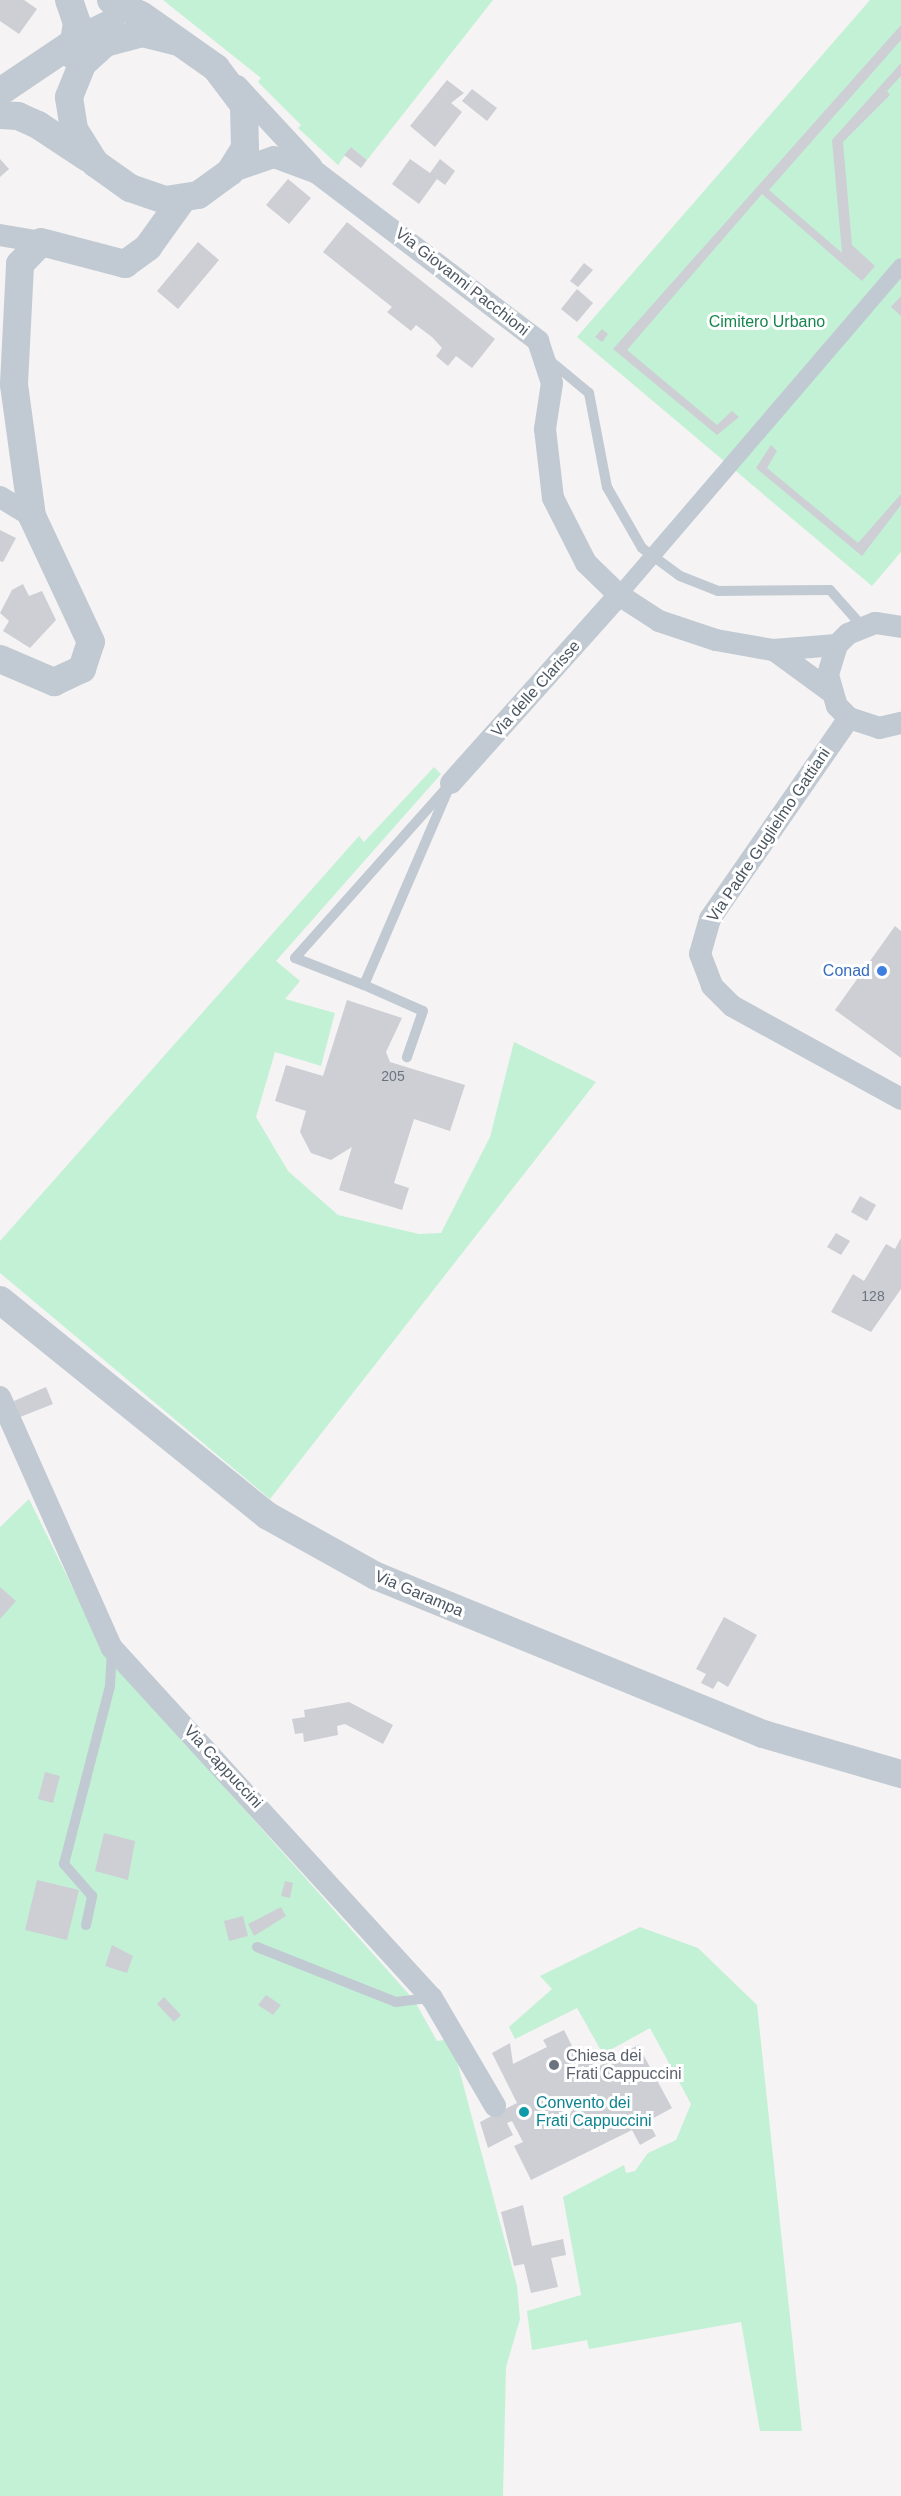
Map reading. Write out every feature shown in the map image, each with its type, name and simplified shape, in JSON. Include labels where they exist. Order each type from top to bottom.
[{"type":"street","points":[[69,0],[77,40],[65,77],[70,116],[95,163]]},
{"type":"street","points":[[0,116],[18,116],[38,125],[151,198],[181,201],[198,195],[230,172],[244,148],[247,118],[229,78],[165,38],[111,0]]},
{"type":"street","points":[[0,92],[77,40],[120,22],[133,22],[165,38]]},
{"type":"street","points":[[70,116],[72,86],[92,52],[117,38],[165,38]]},
{"type":"street","name":"Via Giovanni Pacchioni","points":[[229,78],[317,173],[527,330],[548,359],[552,383],[545,429],[553,498],[586,563],[619,595],[687,632],[773,650]]},
{"type":"street","name":"Via Giovanni Pacchioni","points":[[230,172],[274,157],[317,173]]},
{"type":"street","points":[[0,235],[40,242],[125,264],[148,247],[181,201]]},
{"type":"street","points":[[0,659],[54,682],[82,669],[90,652],[90,634],[32,516],[14,384],[20,264],[40,242]]},
{"type":"street","points":[[619,595],[654,558],[728,464],[901,266]]},
{"type":"street","points":[[0,497],[32,516]]},
{"type":"street","name":"Via delle Clarisse","points":[[451,783],[619,595]]},
{"type":"street","points":[[830,691],[830,660],[837,645],[862,626],[901,624]]},
{"type":"street","points":[[773,650],[837,645]]},
{"type":"street","points":[[773,650],[830,691],[849,718],[879,728],[901,723]]},
{"type":"street","name":"Via Padre Guglielmo Gattiani","points":[[849,718],[710,919],[699,954],[712,986],[732,1006],[901,1099]]},
{"type":"street","name":"Via Garampa","points":[[0,1300],[268,1516],[376,1576],[763,1734],[901,1774]]},
{"type":"street","name":"Via Cappuccini","points":[[0,1397],[112,1648],[435,1995],[495,2106]]},
{"type":"lane","points":[[548,359],[589,393],[607,487],[626,527],[654,558],[687,580],[718,591],[830,590],[862,626]]},
{"type":"lane","points":[[364,985],[451,783]]},
{"type":"lane","points":[[407,1057],[423,1011],[295,958],[451,783]]},
{"type":"lane","points":[[86,1925],[92,1896],[64,1864],[110,1686],[112,1648]]},
{"type":"lane","points":[[258,1947],[396,2002],[435,1995]]},
{"type":"green space","points":[[163,0],[493,0],[367,160],[351,147],[338,165],[298,128],[301,125],[258,82],[261,78]]},
{"type":"green space","name":"Cimitero Urbano","points":[[870,0],[901,0],[901,552],[872,586],[577,337]]},
{"type":"green space","points":[[434,767],[441,774],[276,961],[300,981],[285,999],[335,1013],[321,1066],[275,1052],[256,1117],[288,1171],[338,1215],[419,1234],[441,1233],[490,1137],[514,1042],[596,1082],[270,1499],[0,1273],[0,1241],[359,836],[364,842]]},
{"type":"green space","points":[[29,1499],[105,1653],[414,2000],[437,2041],[451,2039],[517,2286],[520,2319],[506,2367],[503,2496],[0,2496],[0,1527]]},
{"type":"green space","points":[[640,1927],[698,1948],[757,2005],[802,2431],[760,2431],[741,2322],[589,2349],[587,2340],[532,2350],[527,2311],[581,2295],[563,2197],[624,2165],[626,2173],[635,2171],[648,2153],[676,2140],[691,2104],[650,2028],[603,2054],[577,2008],[515,2039],[509,2027],[552,1989],[540,1976]]},
{"type":"building","points":[[0,0],[24,0],[37,9],[19,34],[0,21]]},
{"type":"building","points":[[901,25],[901,40],[769,190],[842,253],[832,140],[901,63],[901,76],[887,91],[890,95],[843,142],[852,245],[875,266],[862,281],[762,194],[627,350],[717,425],[732,411],[739,417],[717,435],[613,349]]},
{"type":"building","points":[[447,80],[464,93],[451,103],[462,112],[435,147],[410,126]]},
{"type":"building","points":[[472,89],[497,108],[487,121],[462,101]]},
{"type":"building","points":[[351,147],[367,160],[361,168],[344,155]]},
{"type":"building","points":[[0,159],[9,169],[0,177]]},
{"type":"building","points":[[410,159],[430,173],[440,159],[455,171],[445,185],[437,179],[419,204],[392,184]]},
{"type":"building","points":[[288,179],[311,198],[289,224],[266,205]]},
{"type":"building","points":[[347,222],[495,339],[472,368],[456,356],[448,366],[436,356],[442,348],[432,337],[416,325],[411,331],[387,312],[392,307],[323,252]]},
{"type":"building","points":[[198,242],[219,260],[178,309],[157,291]]},
{"type":"building","points":[[584,263],[593,270],[578,287],[570,281]]},
{"type":"building","points":[[577,289],[593,303],[577,322],[561,309]]},
{"type":"building","points":[[901,296],[901,316],[891,307]]},
{"type":"building","points":[[602,329],[608,334],[602,342],[595,337]]},
{"type":"building","points":[[771,445],[777,451],[767,468],[858,543],[901,494],[901,505],[862,556],[756,468]]},
{"type":"building","points":[[0,530],[16,538],[3,562],[0,561]]},
{"type":"building","points":[[23,584],[29,596],[42,591],[56,620],[30,648],[3,631],[9,621],[0,613],[12,590]]},
{"type":"building","name":"Conad","points":[[895,926],[901,931],[901,1058],[835,1010]]},
{"type":"building","points":[[347,1000],[402,1018],[386,1052],[390,1062],[465,1085],[450,1131],[414,1119],[394,1183],[409,1188],[402,1210],[339,1190],[352,1147],[331,1160],[311,1153],[300,1132],[306,1111],[275,1101],[286,1065],[323,1076]]},
{"type":"building","points":[[860,1196],[876,1205],[867,1221],[851,1212]]},
{"type":"building","points":[[836,1233],[850,1241],[841,1255],[827,1247]]},
{"type":"building","points":[[901,1238],[901,1289],[871,1332],[831,1312],[853,1274],[864,1281],[886,1244],[895,1249]]},
{"type":"building","points":[[46,1387],[53,1404],[20,1417],[14,1401]]},
{"type":"building","points":[[0,1587],[16,1601],[0,1619]]},
{"type":"building","points":[[724,1617],[757,1635],[728,1687],[718,1681],[713,1689],[701,1683],[706,1674],[696,1669]]},
{"type":"building","points":[[349,1702],[393,1725],[383,1744],[345,1724],[337,1726],[338,1735],[304,1742],[303,1733],[295,1734],[292,1719],[305,1717],[304,1710]]},
{"type":"building","points":[[45,1772],[60,1776],[53,1803],[38,1799]]},
{"type":"building","points":[[104,1833],[135,1841],[128,1880],[95,1871]]},
{"type":"building","points":[[37,1880],[79,1890],[67,1940],[25,1930]]},
{"type":"building","points":[[285,1881],[293,1883],[290,1898],[281,1896]]},
{"type":"building","points":[[281,1907],[286,1916],[254,1936],[248,1924]]},
{"type":"building","points":[[243,1916],[248,1936],[229,1941],[224,1921]]},
{"type":"building","points":[[112,1945],[133,1956],[127,1973],[105,1966]]},
{"type":"building","points":[[266,1995],[281,2005],[273,2015],[258,2005]]},
{"type":"building","points":[[164,1997],[181,2015],[174,2022],[157,2004]]},
{"type":"building","name":"Convento dei Frati Cappuccini","points":[[564,2030],[576,2054],[594,2054],[596,2068],[638,2045],[672,2108],[648,2121],[656,2136],[640,2145],[632,2130],[531,2180],[514,2146],[523,2142],[512,2121],[507,2123],[513,2135],[488,2148],[480,2122],[517,2103],[492,2053],[510,2043],[513,2064],[547,2047],[543,2040]]},
{"type":"building","points":[[523,2205],[532,2246],[563,2239],[566,2255],[551,2258],[558,2287],[531,2293],[524,2264],[514,2266],[501,2212]]},
{"type":"place","name":"Conad","points":[[882,971]]},
{"type":"place","name":"Chiesa dei Frati Cappuccini","points":[[554,2065]]},
{"type":"place","name":"Convento dei Frati Cappuccini","points":[[524,2112]]}]
